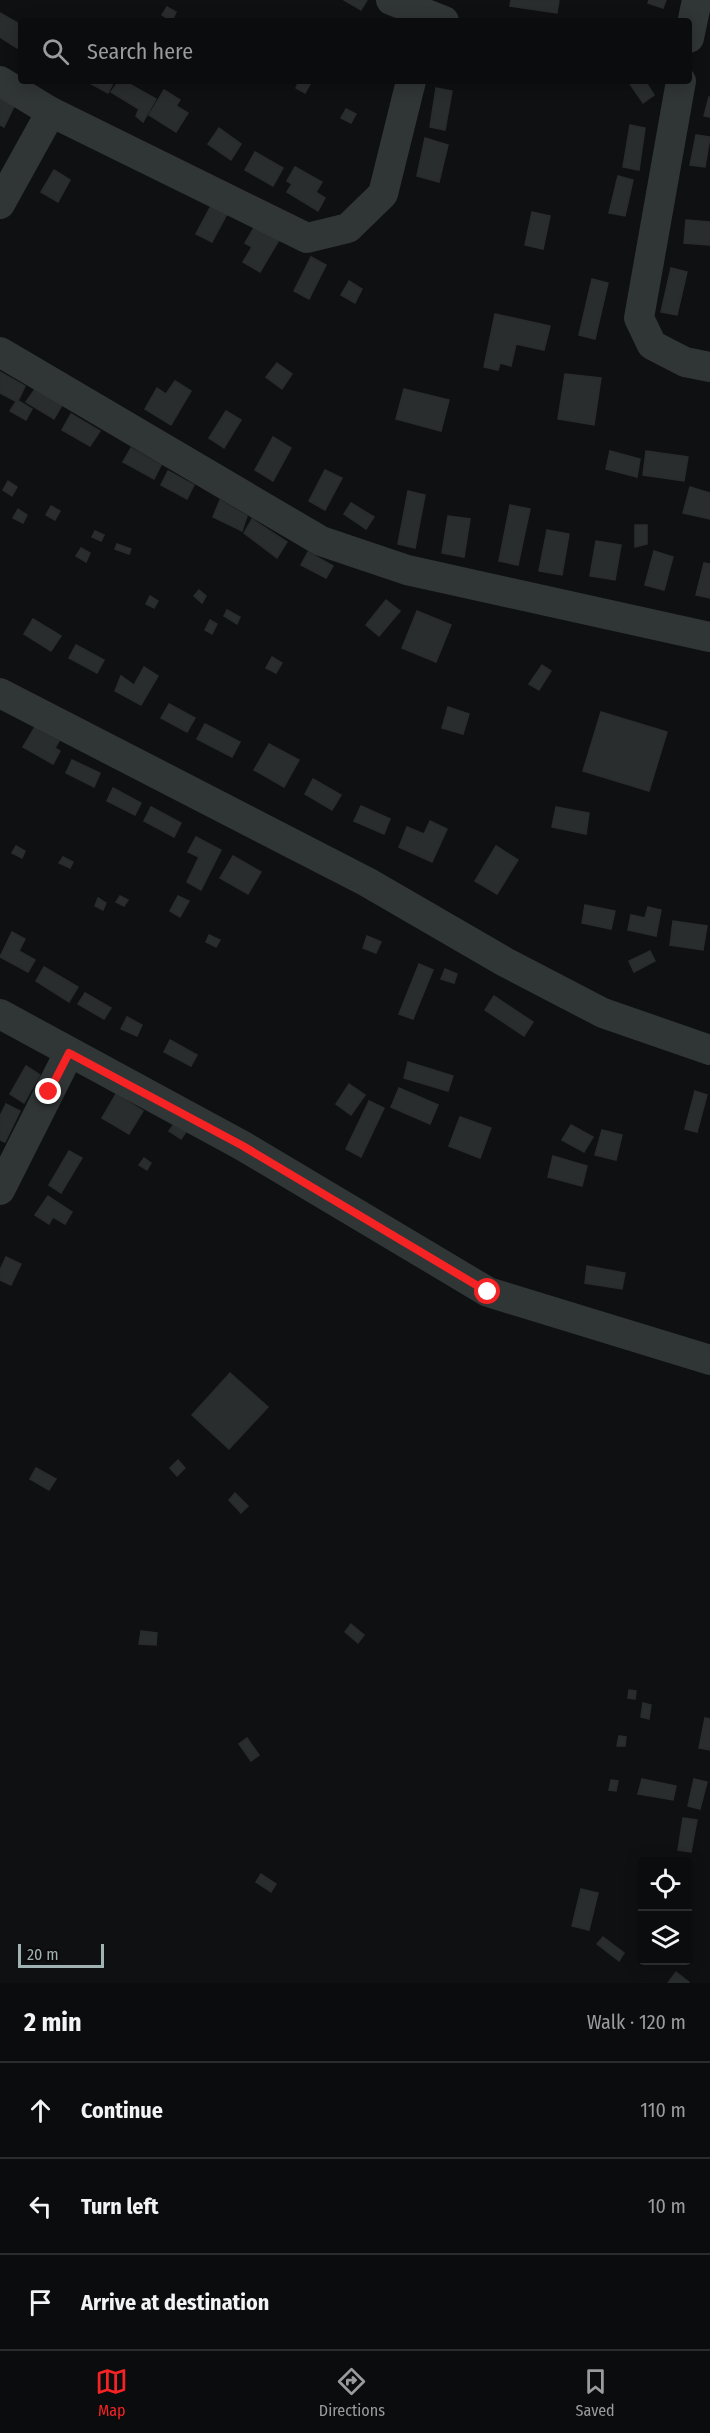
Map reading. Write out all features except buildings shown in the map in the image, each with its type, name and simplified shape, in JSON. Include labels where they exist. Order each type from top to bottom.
[{"type":"street","points":[[692,24],[697,0]]},
{"type":"street","points":[[397,8],[433,18]]},
{"type":"street","points":[[0,81],[51,112],[307,238],[348,228],[383,194],[410,84]]},
{"type":"street","points":[[680,84],[639,318],[652,345],[685,362],[710,367]]},
{"type":"street","points":[[0,204],[51,112]]},
{"type":"street","points":[[0,352],[321,541],[407,570],[710,637]]},
{"type":"street","points":[[0,693],[367,882],[505,962],[603,1013],[710,1050]]},
{"type":"street","points":[[0,1014],[243,1146],[488,1292],[710,1360]]},
{"type":"street","points":[[0,1190],[69,1053]]},
{"type":"route","points":[[49,1092],[69,1053],[243,1146],[488,1292]]}]
